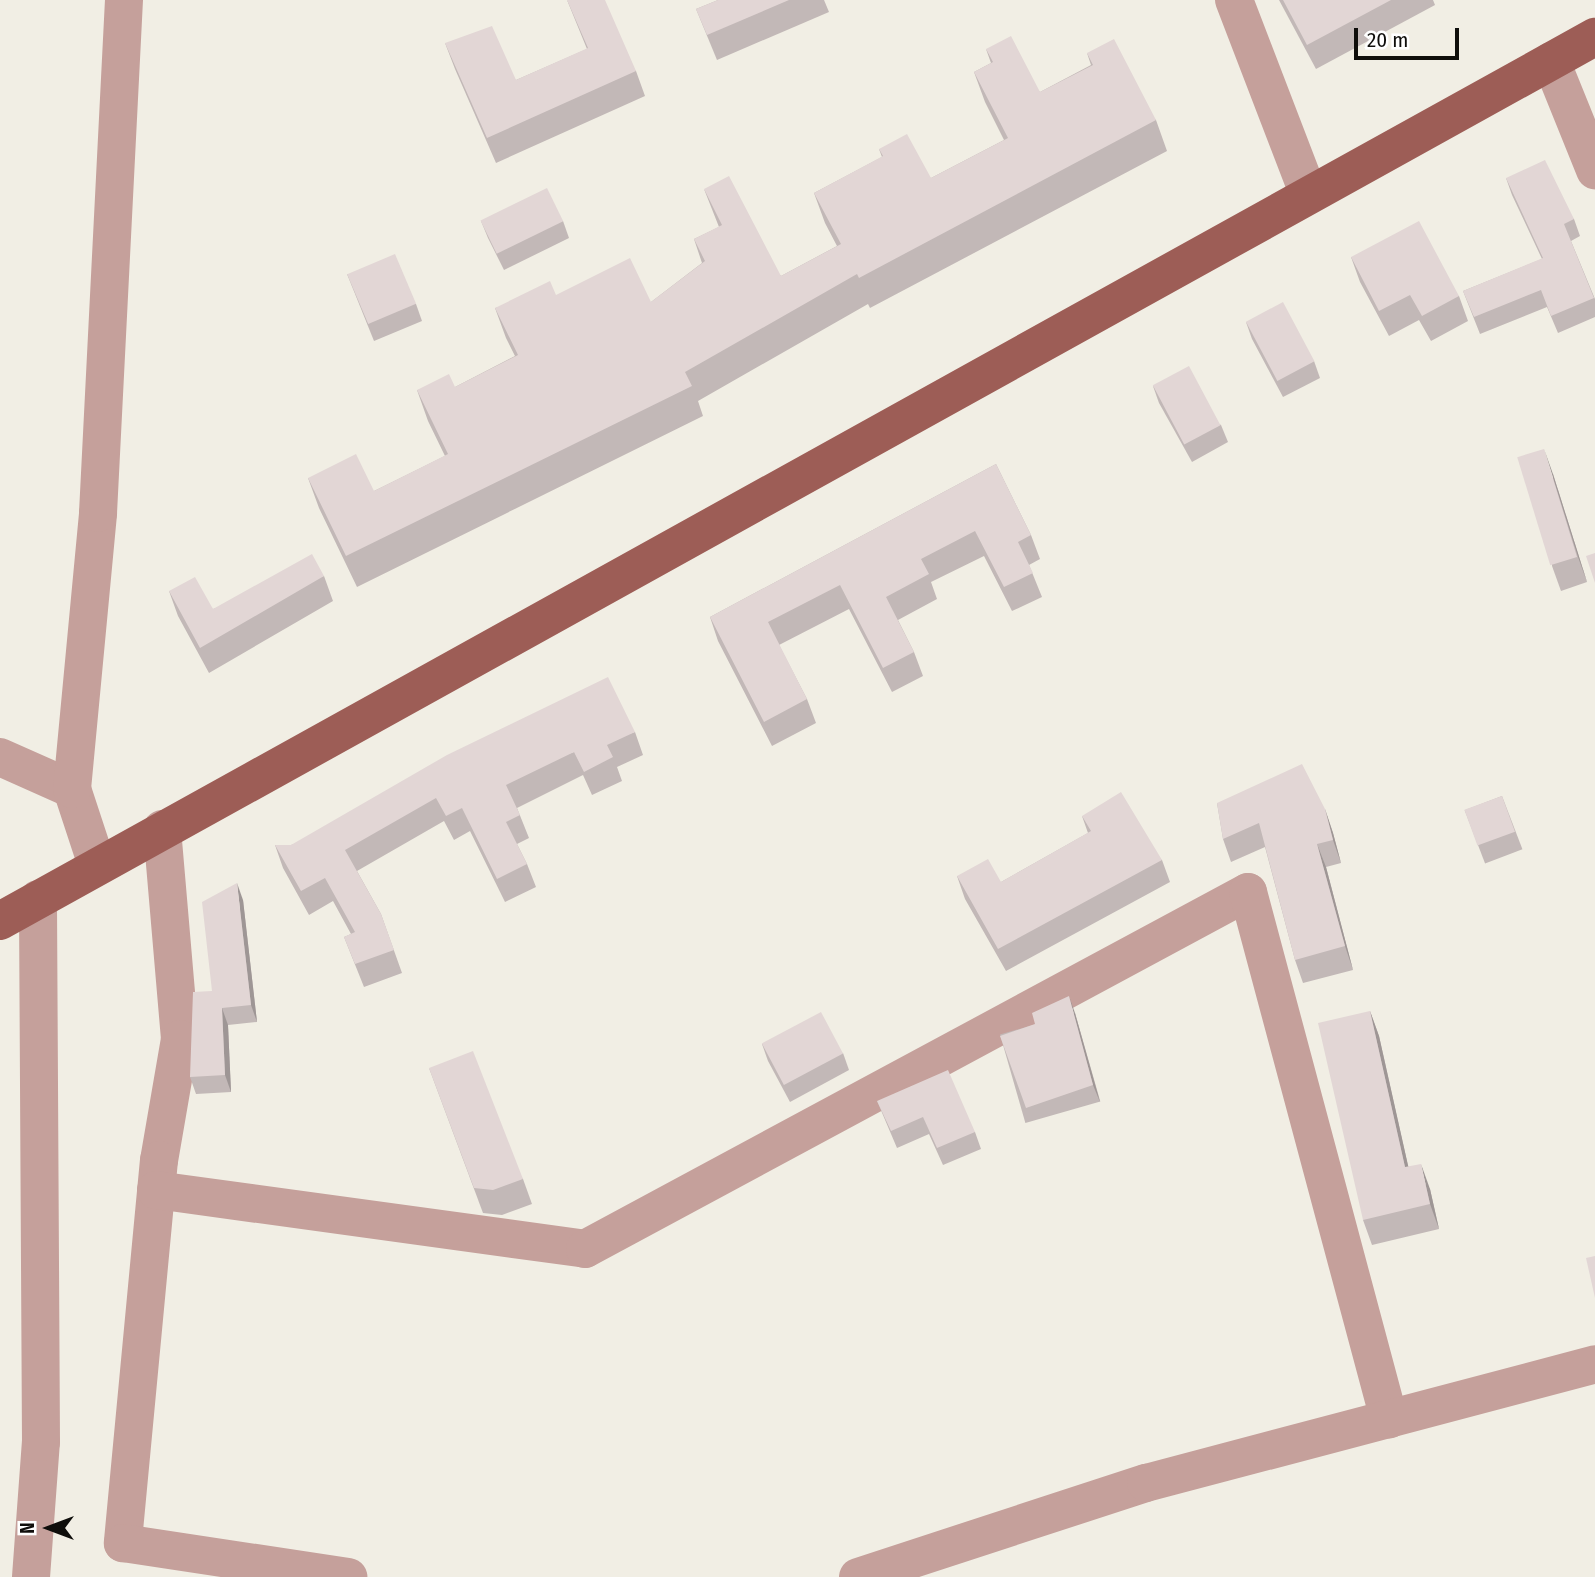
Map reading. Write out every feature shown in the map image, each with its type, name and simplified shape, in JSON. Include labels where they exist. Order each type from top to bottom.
[{"type":"main road","points":[[0,921],[1308,193],[1595,37]]},
{"type":"street","points":[[97,865],[72,789],[98,513],[124,0]]},
{"type":"street","points":[[1234,0],[1308,193]]},
{"type":"street","points":[[1551,61],[1595,170]]},
{"type":"street","points":[[0,757],[72,789]]},
{"type":"street","points":[[162,830],[180,1039],[156,1190],[123,1543],[348,1577]]},
{"type":"street","points":[[156,1190],[585,1248],[1248,892],[1388,1419]]},
{"type":"street","points":[[31,1577],[41,1442],[38,899]]},
{"type":"street","points":[[858,1577],[1146,1483],[1595,1364]]},
{"type":"building","points":[[567,0],[605,0],[636,71],[487,138],[445,43],[492,26],[516,80],[588,48]]},
{"type":"building","points":[[718,0],[789,0],[707,35],[696,9]]},
{"type":"building","points":[[1283,0],[1391,0],[1307,45]]},
{"type":"building","points":[[1011,36],[1040,92],[1093,65],[1087,53],[1114,39],[1156,120],[859,278],[857,274],[685,372],[692,386],[346,556],[308,478],[356,454],[374,491],[448,454],[417,390],[449,374],[455,387],[518,355],[495,308],[550,281],[556,295],[630,258],[651,302],[705,261],[694,239],[722,225],[704,189],[729,176],[781,276],[841,244],[814,193],[883,156],[879,149],[907,134],[931,178],[1008,138],[974,72],[993,62],[986,49]]},
{"type":"building","points":[[1545,160],[1574,219],[1564,224],[1594,298],[1551,316],[1541,290],[1474,317],[1463,291],[1543,258],[1506,178]]},
{"type":"building","points":[[547,188],[563,221],[497,254],[480,220]]},
{"type":"building","points":[[1419,221],[1459,296],[1422,316],[1410,295],[1379,311],[1351,257]]},
{"type":"building","points":[[395,254],[416,304],[368,324],[347,274]]},
{"type":"building","points":[[1283,302],[1314,361],[1277,381],[1246,322]]},
{"type":"building","points":[[1189,366],[1220,425],[1184,444],[1153,385]]},
{"type":"building","points":[[1544,449],[1577,557],[1550,565],[1517,457]]},
{"type":"building","points":[[996,464],[1031,535],[1018,542],[1033,573],[1004,587],[975,531],[921,559],[929,574],[886,597],[914,652],[883,668],[840,585],[768,622],[807,699],[764,722],[710,617]]},
{"type":"building","points":[[1595,553],[1595,583],[1586,556]]},
{"type":"building","points":[[312,554],[324,576],[200,648],[169,591],[195,577],[213,609]]},
{"type":"building","points":[[608,677],[635,732],[607,745],[613,757],[584,772],[574,752],[506,785],[520,815],[506,822],[527,864],[497,879],[462,808],[446,816],[436,798],[345,850],[381,914],[394,950],[355,964],[344,937],[355,932],[325,878],[301,891],[275,845],[291,845],[447,755]]},
{"type":"building","points":[[1302,764],[1325,809],[1333,840],[1317,844],[1345,946],[1295,960],[1259,823],[1223,839],[1217,803]]},
{"type":"building","points":[[1121,792],[1162,860],[998,949],[957,876],[988,859],[1001,882],[1091,831],[1082,816]]},
{"type":"building","points":[[1502,796],[1515,832],[1477,845],[1464,810]]},
{"type":"building","points":[[237,883],[251,1005],[222,1008],[225,1075],[190,1077],[193,992],[212,991],[202,902]]},
{"type":"building","points":[[1069,996],[1093,1085],[1026,1108],[1000,1036],[1035,1024],[1032,1013]]},
{"type":"building","points":[[1370,1011],[1405,1167],[1421,1164],[1430,1204],[1363,1220],[1318,1023]]},
{"type":"building","points":[[821,1012],[843,1053],[784,1085],[762,1043]]},
{"type":"building","points":[[473,1051],[523,1179],[493,1190],[474,1188],[429,1068]]},
{"type":"building","points":[[948,1070],[975,1132],[937,1148],[923,1117],[891,1131],[877,1101]]},
{"type":"building","points":[[1595,1256],[1595,1298],[1586,1258]]}]
